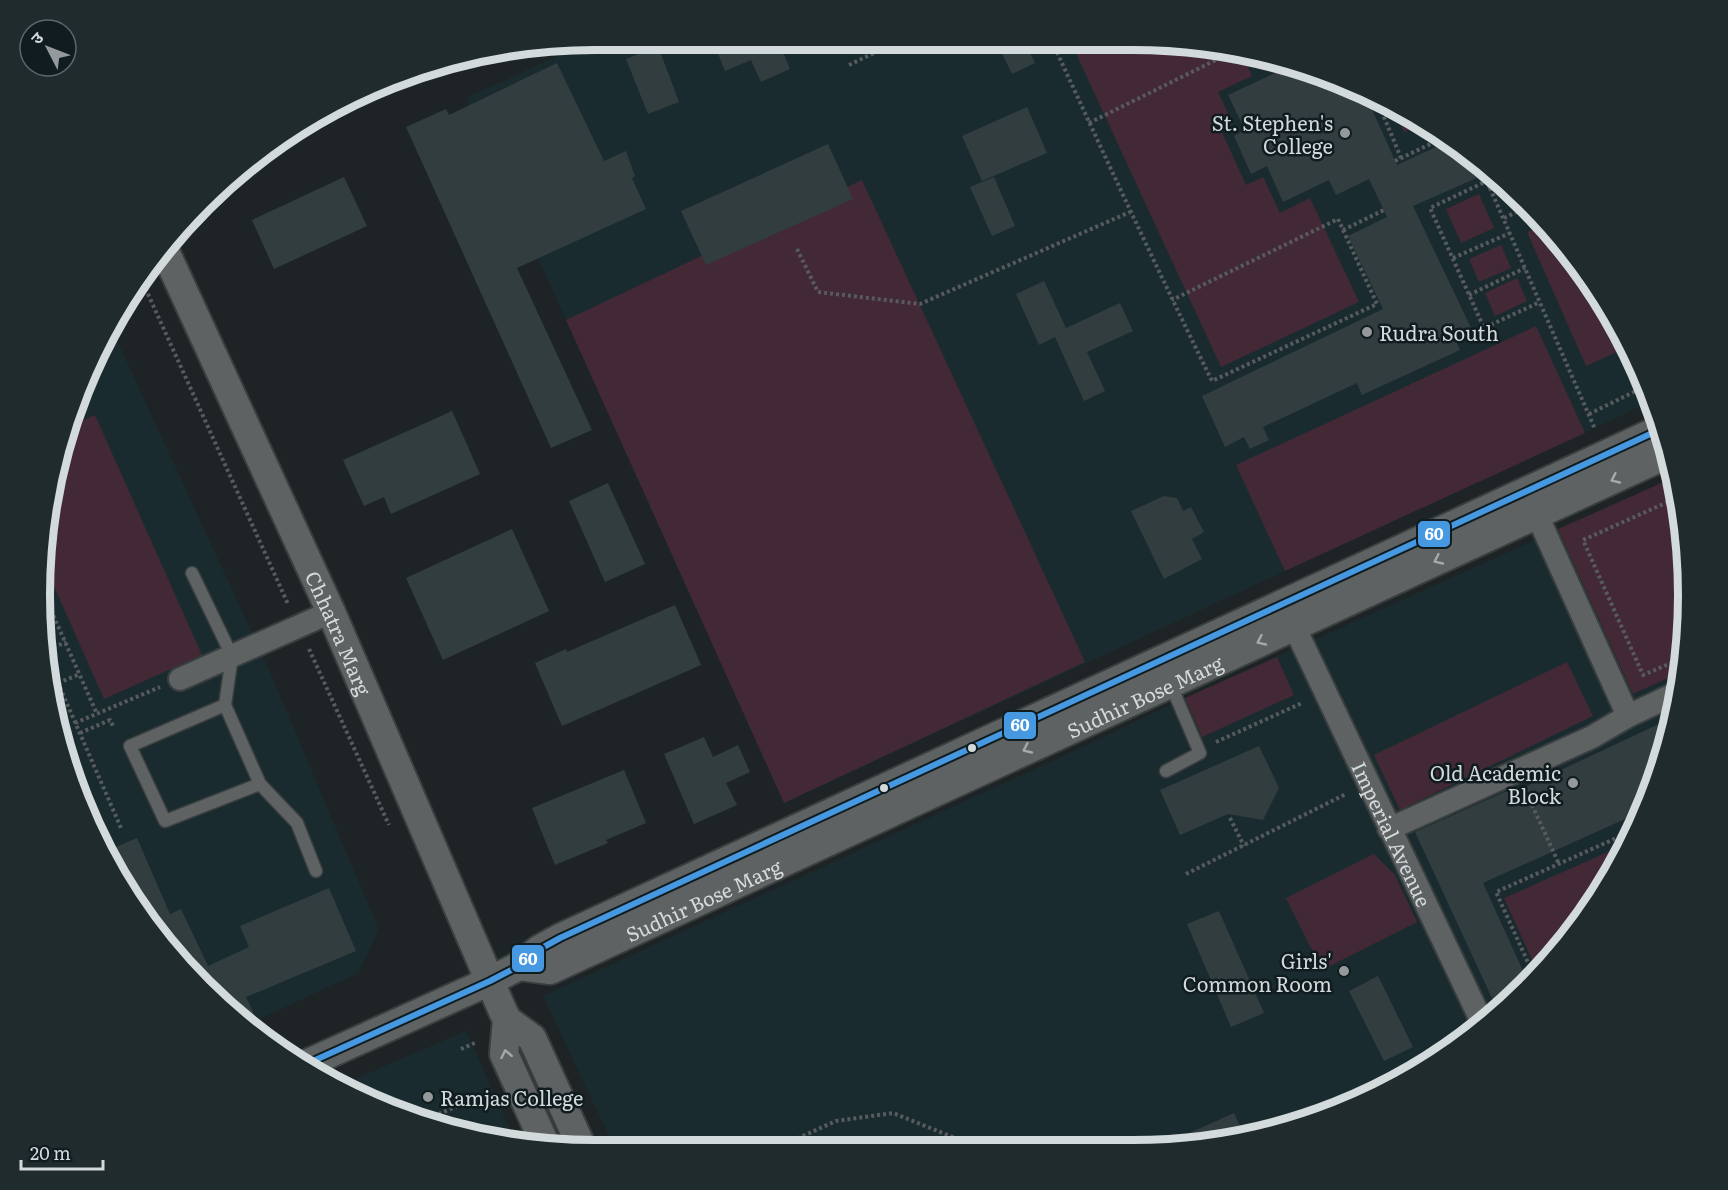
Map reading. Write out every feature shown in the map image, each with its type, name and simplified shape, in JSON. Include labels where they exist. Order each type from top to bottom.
[{"type":"street","name":"Chhatra Marg","points":[[167,256],[331,612],[507,1020],[504,1054],[542,1138]]},
{"type":"street","name":"Sudhir Bose Marg","points":[[312,1061],[490,981],[519,966],[540,948],[560,938],[1654,432]]},
{"type":"street","name":"Sudhir Bose Marg","points":[[519,966],[550,970],[1170,683],[1298,636],[1537,515],[1661,457]]},
{"type":"street","points":[[1537,515],[1628,716]]},
{"type":"street","points":[[180,679],[331,612]]},
{"type":"street","name":"Imperial Avenue","points":[[1298,636],[1479,1016]]},
{"type":"street","points":[[1389,829],[1592,737],[1628,716],[1669,697]]},
{"type":"street","points":[[507,1020],[532,1038],[578,1140]]},
{"type":"lane","points":[[192,573],[232,656],[225,705],[260,784],[297,823],[316,871]]},
{"type":"lane","points":[[1166,771],[1200,753],[1170,683]]},
{"type":"lane","points":[[225,705],[130,746],[165,821],[260,784]]},
{"type":"path","points":[[849,65],[880,50]]},
{"type":"path","points":[[1056,50],[1130,212],[1172,300],[1212,381],[1377,304],[1338,219],[1172,300]]},
{"type":"path","points":[[1089,123],[1222,57]]},
{"type":"path","points":[[1381,110],[1401,158]]},
{"type":"path","points":[[1395,160],[1436,141]]},
{"type":"path","points":[[1540,302],[1484,328],[1430,208],[1488,181],[1606,454]]},
{"type":"path","points":[[1490,188],[1494,186]]},
{"type":"path","points":[[1343,230],[1384,210]]},
{"type":"path","points":[[1504,218],[1520,210]]},
{"type":"path","points":[[796,249],[818,292],[920,304],[1130,212]]},
{"type":"path","points":[[1453,258],[1510,233]]},
{"type":"path","points":[[1469,295],[1525,268]]},
{"type":"path","points":[[1588,414],[1639,390]]},
{"type":"path","points":[[1670,501],[1583,540],[1643,675],[1674,662]]},
{"type":"path","points":[[51,616],[66,642],[97,714]]},
{"type":"path","points":[[52,648],[66,642]]},
{"type":"path","points":[[58,683],[80,674]]},
{"type":"path","points":[[56,679],[121,828]]},
{"type":"path","points":[[1216,742],[1325,693]]},
{"type":"path","points":[[75,723],[140,696]]},
{"type":"path","points":[[80,733],[110,720],[114,728]]},
{"type":"path","points":[[1516,772],[1559,864]]},
{"type":"path","points":[[1186,874],[1368,783]]},
{"type":"path","points":[[1230,818],[1244,846]]},
{"type":"path","points":[[1531,968],[1496,892],[1622,836]]},
{"type":"path","points":[[434,1116],[472,1100]]},
{"type":"path","points":[[794,1140],[836,1121],[893,1113],[960,1140]]},
{"type":"shaded area","points":[[1074,50],[1169,51],[1245,61],[1252,76],[1218,92],[1233,124],[1221,130],[1246,185],[1263,177],[1280,213],[1310,198],[1359,302],[1221,367]]},
{"type":"shaded area","points":[[1133,50],[1204,54],[1274,68],[1342,91],[1406,123],[1436,141],[1493,185],[1543,235],[1587,292],[1622,354],[1644,405],[784,803],[466,98],[569,51]]},
{"type":"shaded area","points":[[1398,119],[1414,128],[1404,132]]},
{"type":"shaded area","points":[[862,180],[1085,662],[784,803],[566,320]]},
{"type":"shaded area","points":[[1479,194],[1494,228],[1461,243],[1446,209]]},
{"type":"shaded area","points":[[1536,228],[1566,263],[1587,292],[1620,351],[1586,366],[1527,232]]},
{"type":"shaded area","points":[[1501,245],[1511,268],[1479,282],[1469,259]]},
{"type":"shaded area","points":[[1517,278],[1527,301],[1495,316],[1485,293]]},
{"type":"shaded area","points":[[1536,326],[1585,433],[1285,571],[1236,465]]},
{"type":"shaded area","points":[[115,337],[266,663],[379,930],[358,973],[255,1021],[209,981],[185,955],[141,898],[106,836],[78,770],[68,736],[54,666],[50,595],[54,524],[68,454],[78,420],[91,386]]},
{"type":"shaded area","points":[[95,415],[202,655],[104,699],[50,578],[54,524],[60,489],[77,423]]},
{"type":"shaded area","points":[[1666,481],[1674,524],[1677,559],[1677,631],[1674,666],[1660,736],[1637,804],[1605,868],[1566,927],[1519,981],[1465,1028],[1436,1049],[1374,1084],[1308,1112],[1274,1122],[1204,1136],[1133,1140],[611,1140],[543,996],[1185,698]]},
{"type":"shaded area","points":[[1666,481],[1674,524],[1677,559],[1677,631],[1672,676],[1633,694],[1558,529]]},
{"type":"shaded area","points":[[1277,657],[1294,695],[1202,737],[1185,698]]},
{"type":"shaded area","points":[[1567,662],[1593,716],[1400,810],[1374,755]]},
{"type":"shaded area","points":[[1615,849],[1587,898],[1534,965],[1504,898]]},
{"type":"shaded area","points":[[1374,854],[1395,875],[1417,922],[1322,970],[1286,898]]},
{"type":"shaded area","name":"Ramjas College","points":[[466,1031],[512,1134],[454,1122],[420,1112],[349,1082]]},
{"type":"building","points":[[648,50],[660,50],[679,102],[648,114],[626,59]]},
{"type":"building","points":[[716,50],[782,50],[790,69],[761,82],[751,60],[725,71]]},
{"type":"building","points":[[1000,50],[1028,50],[1035,63],[1012,74]]},
{"type":"building","points":[[557,63],[604,161],[626,151],[635,176],[632,178],[646,209],[517,268],[592,430],[551,448],[406,127],[446,109],[449,115]]},
{"type":"building","points":[[1281,70],[1308,78],[1370,104],[1397,165],[1441,145],[1482,176],[1413,206],[1471,328],[1454,336],[1460,350],[1362,395],[1357,383],[1263,427],[1269,440],[1250,449],[1244,437],[1225,447],[1202,396],[1383,309],[1348,236],[1387,217],[1369,179],[1336,195],[1329,180],[1283,202],[1267,166],[1251,174],[1234,136],[1245,130],[1228,95]]},
{"type":"building","points":[[1027,107],[1047,153],[982,181],[962,136]]},
{"type":"building","points":[[828,144],[853,199],[706,265],[681,211]]},
{"type":"building","points":[[344,177],[367,226],[274,269],[252,220]]},
{"type":"building","points":[[994,177],[1015,226],[992,236],[970,187]]},
{"type":"building","points":[[1044,281],[1066,328],[1120,303],[1133,331],[1087,352],[1105,391],[1084,401],[1055,337],[1039,345],[1016,294]]},
{"type":"building","points":[[452,411],[480,474],[391,514],[384,497],[364,506],[343,460]]},
{"type":"building","points":[[608,483],[645,564],[605,582],[569,501]]},
{"type":"building","points":[[1164,496],[1177,498],[1183,511],[1191,507],[1204,532],[1192,539],[1202,559],[1164,579],[1131,511]]},
{"type":"building","points":[[512,529],[549,611],[443,660],[406,578]]},
{"type":"building","points":[[675,605],[701,665],[562,726],[535,663],[566,649],[567,652]]},
{"type":"building","points":[[1663,722],[1650,770],[1631,816],[1483,883],[1525,975],[1495,1004],[1415,832],[1516,787],[1518,790]]},
{"type":"building","points":[[704,737],[713,757],[738,745],[750,772],[726,783],[737,805],[694,824],[664,754]]},
{"type":"building","points":[[1259,746],[1279,788],[1263,820],[1228,814],[1180,835],[1160,790]]},
{"type":"building","points":[[624,770],[646,823],[606,840],[608,843],[555,865],[532,808]]},
{"type":"building","points":[[137,838],[170,914],[181,909],[208,966],[249,947],[240,926],[329,888],[356,951],[246,997],[259,1025],[209,981],[185,955],[141,898],[113,848]]},
{"type":"building","points":[[1219,911],[1264,1013],[1231,1027],[1187,924]]},
{"type":"building","points":[[1378,976],[1413,1047],[1384,1061],[1349,991]]},
{"type":"building","points":[[1234,1113],[1242,1129],[1204,1136],[1178,1138]]},
{"type":"transit line","name":"60","points":[[312,1061],[490,981],[519,966],[540,949],[560,938],[1654,432]]},
{"type":"place","name":"St. Stephen's College","points":[[1345,133]]},
{"type":"place","name":"Rudra South","points":[[1367,332]]},
{"type":"place","name":"Old Academic Block","points":[[1573,783]]},
{"type":"place","name":"Girls' Common Room","points":[[1344,971]]},
{"type":"place","name":"Ramjas College","points":[[428,1097]]}]
